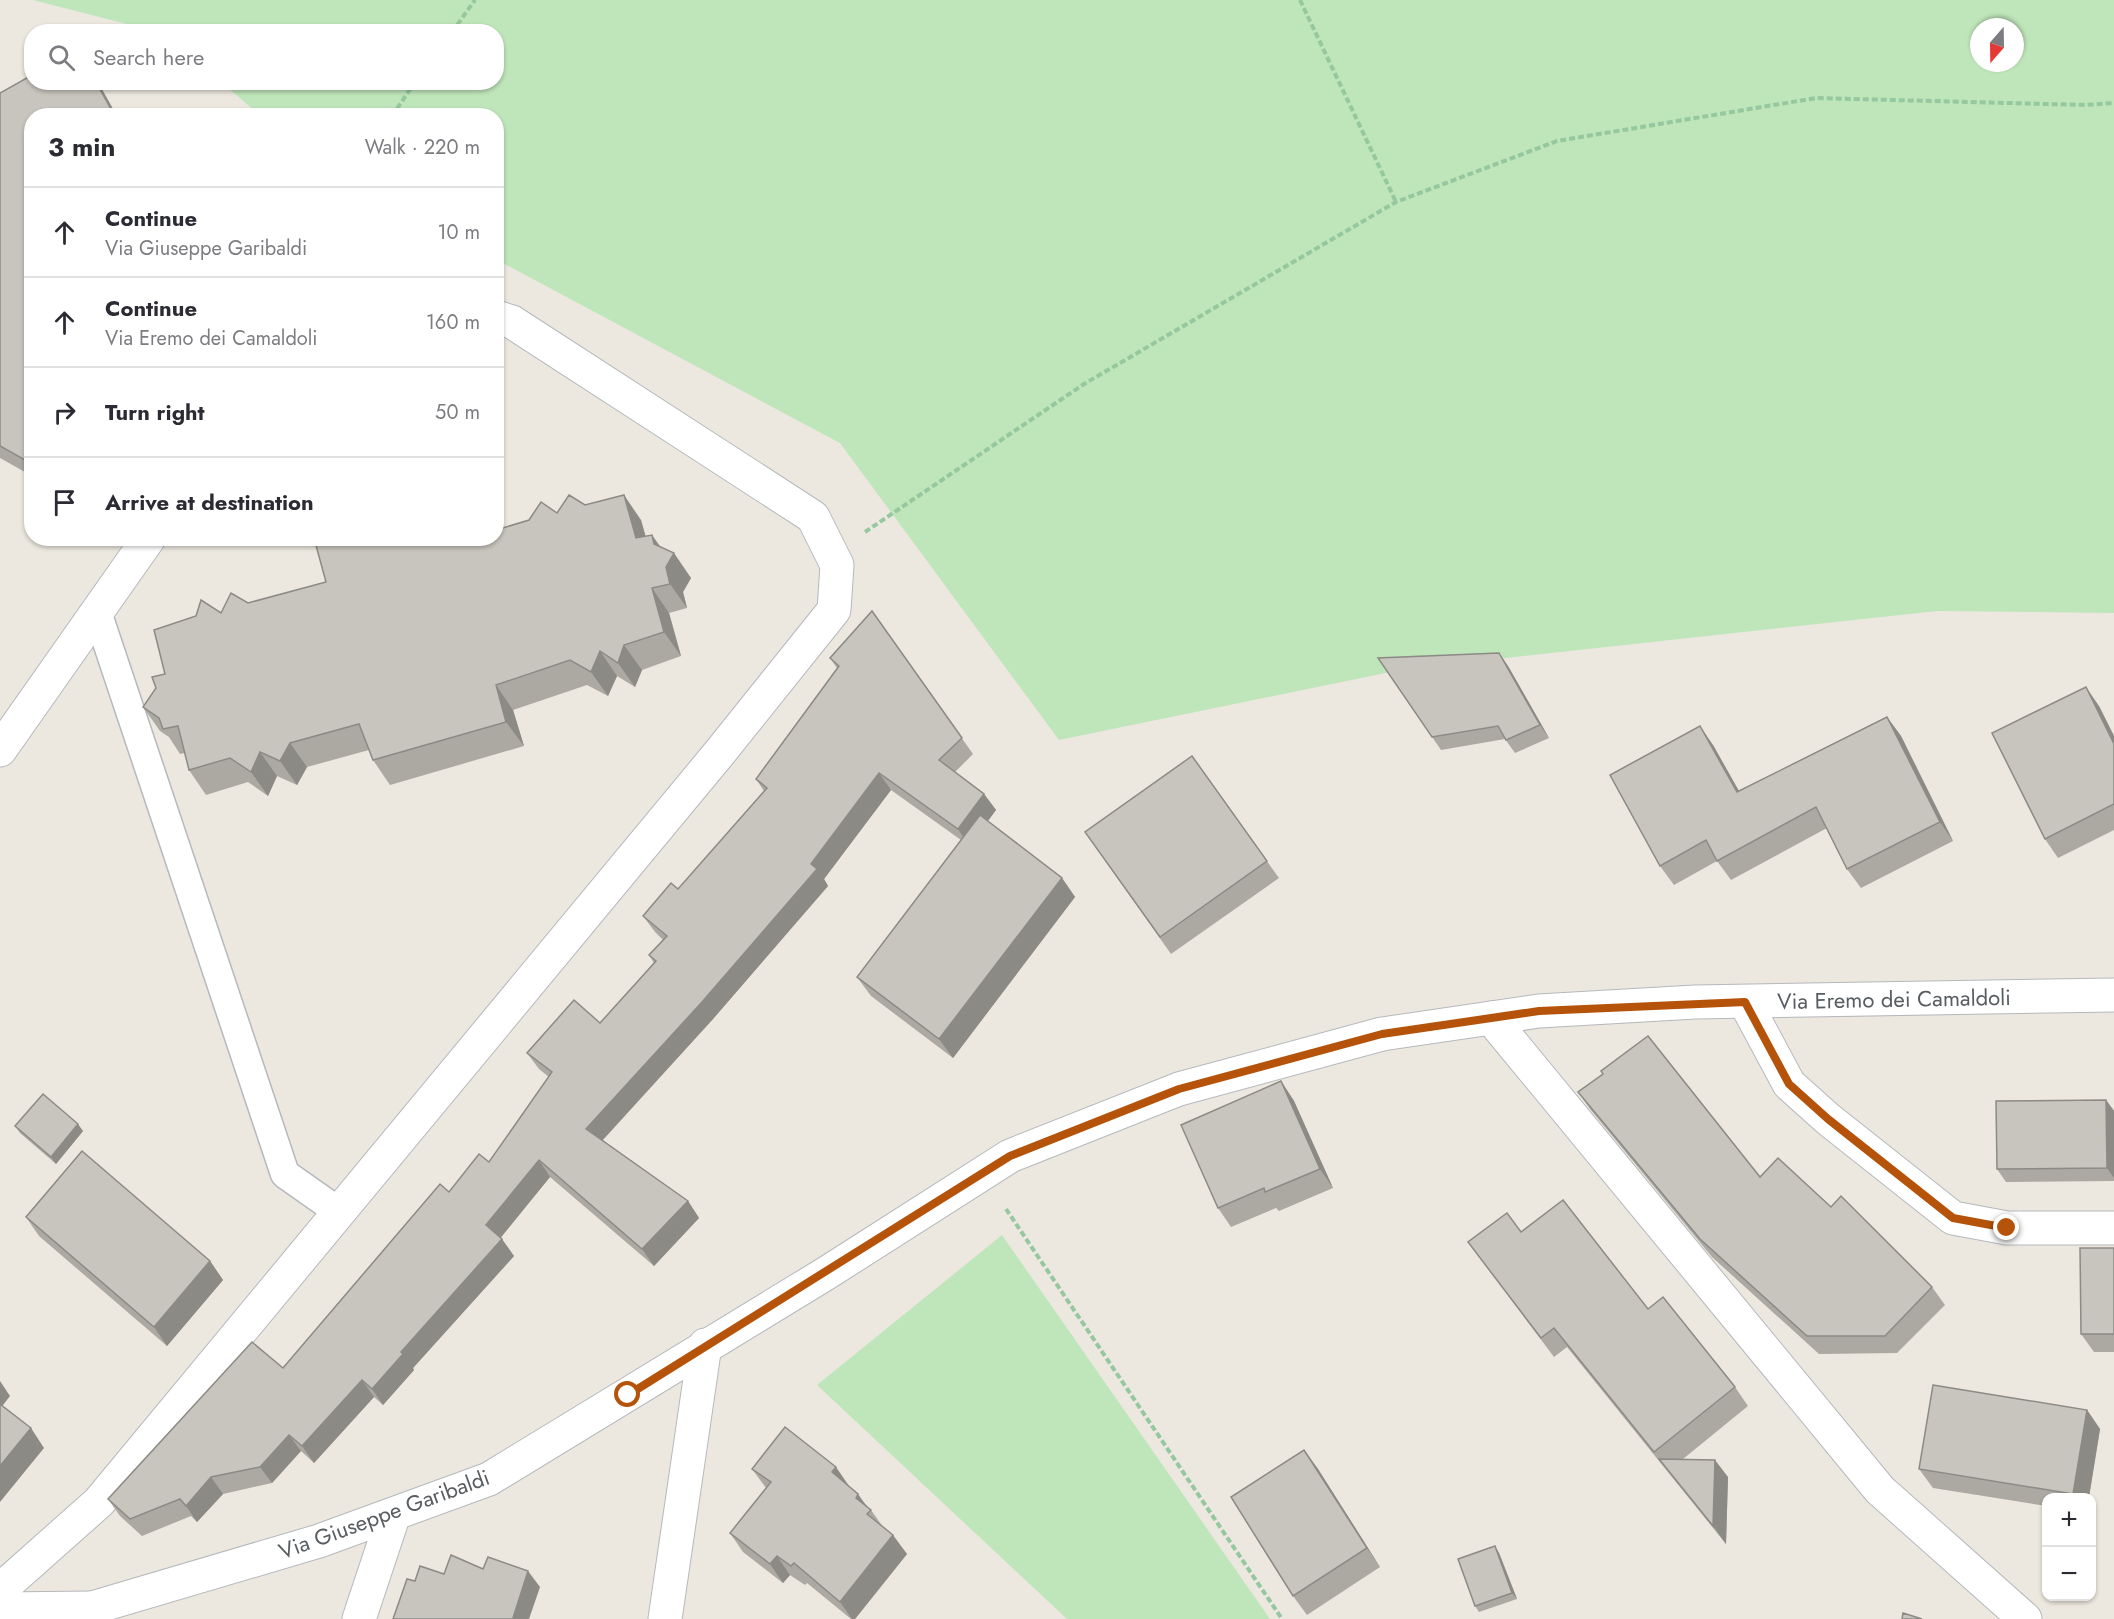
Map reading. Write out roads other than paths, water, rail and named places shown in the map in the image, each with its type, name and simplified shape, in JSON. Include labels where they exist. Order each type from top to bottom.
[{"type":"street","points":[[0,1590],[99,1502],[721,751],[834,610],[837,565],[813,517],[512,322],[504,320]]},
{"type":"street","points":[[0,750],[143,546]]},
{"type":"street","name":"Via Eremo dei Camaldoli","points":[[705,1345],[825,1274],[1010,1156],[1179,1089],[1382,1034],[1539,1011],[1745,1002],[2114,996]]},
{"type":"street","points":[[1745,1002],[1789,1084],[1828,1119],[1953,1218],[2007,1228],[2114,1228]]},
{"type":"street","points":[[1491,1018],[1880,1490],[2025,1619]]},
{"type":"street","points":[[665,1619],[705,1345]]},
{"type":"street","name":"Via Giuseppe Garibaldi","points":[[0,1609],[83,1614],[319,1541],[489,1479],[628,1395],[705,1345]]},
{"type":"street","points":[[359,1619],[394,1514]]},
{"type":"lane","points":[[97,612],[285,1174],[339,1212]]}]
